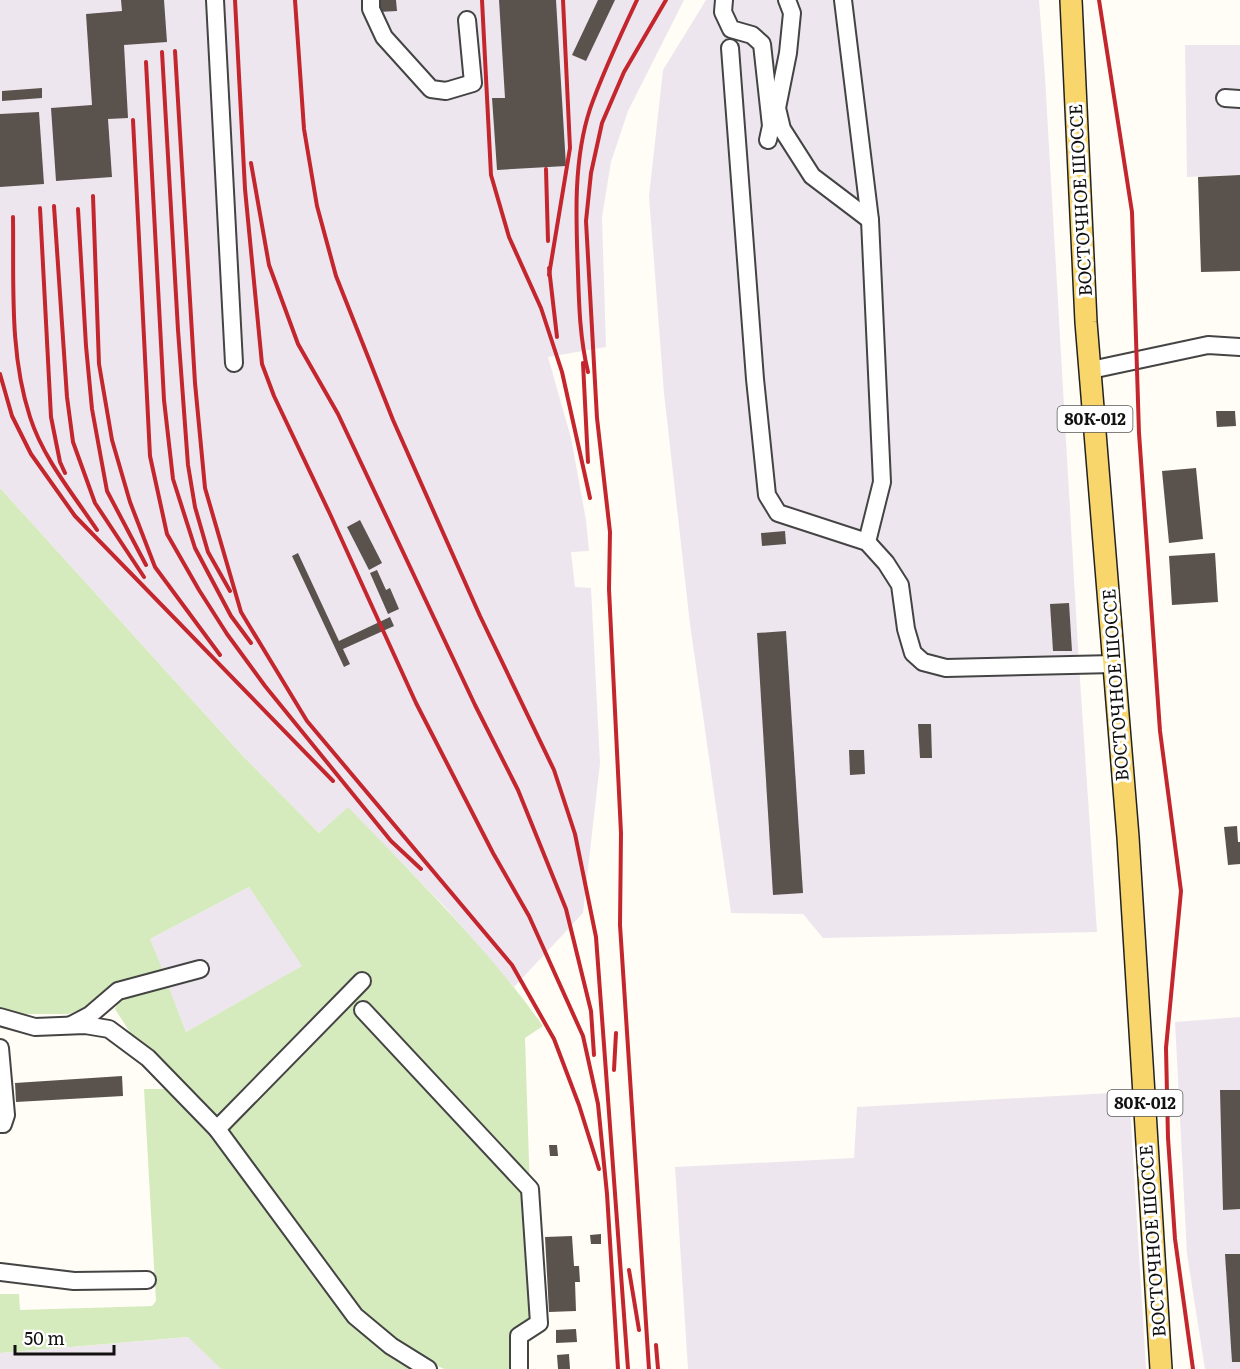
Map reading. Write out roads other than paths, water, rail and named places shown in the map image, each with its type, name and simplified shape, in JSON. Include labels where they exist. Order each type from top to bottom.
[{"type":"main road","name":"ВОСТОЧНОЕ ШОССЕ","points":[[1071,0],[1086,322],[1128,837],[1161,1369]]},
{"type":"street","points":[[215,0],[234,363]]},
{"type":"street","points":[[371,0],[371,9],[384,37],[431,89],[446,92],[473,83],[467,20]]},
{"type":"street","points":[[724,0],[723,12],[731,29],[752,35],[762,44],[771,126],[768,140]]},
{"type":"street","points":[[787,0],[792,13],[789,52],[777,108],[782,129],[812,176],[870,220]]},
{"type":"street","points":[[843,0],[870,220],[882,482],[867,542]]},
{"type":"street","points":[[730,48],[755,379],[767,495],[778,513],[867,542],[886,563],[900,585],[906,629],[913,653],[923,662],[946,668],[1114,664]]},
{"type":"street","points":[[1091,370],[1208,345],[1240,346]]},
{"type":"street","points":[[70,1026],[90,1015],[118,991],[200,969]]},
{"type":"street","points":[[217,1129],[362,981]]},
{"type":"street","points":[[363,1010],[530,1189],[539,1323],[519,1335],[519,1369]]},
{"type":"street","points":[[2,1021],[35,1027],[70,1026],[109,1029],[148,1058],[217,1129],[355,1316],[391,1346],[428,1369]]},
{"type":"street","points":[[0,1048],[6,1115],[3,1124],[0,1124]]},
{"type":"street","points":[[0,1272],[74,1281],[147,1280]]},
{"type":"railway","points":[[235,0],[245,189],[262,364],[274,396],[416,703],[493,853],[529,916],[583,1036],[598,1104],[607,1194],[618,1369]]},
{"type":"railway","points":[[295,0],[304,129],[317,206],[336,276],[393,420],[480,616],[554,770],[575,834],[596,937],[628,1369]]},
{"type":"railway","points":[[482,0],[491,175],[509,237],[541,308],[562,372],[590,498]]},
{"type":"railway","points":[[549,275],[570,148],[563,0]]},
{"type":"railway","points":[[588,372],[580,322],[576,211],[578,170],[590,109],[637,0]]},
{"type":"railway","points":[[649,1369],[620,925],[621,833],[609,589],[610,532],[597,418],[586,221],[591,173],[602,123],[624,72],[666,0]]},
{"type":"railway","points":[[1099,0],[1132,212],[1139,433],[1160,731],[1181,891],[1166,1048],[1168,1138],[1175,1239],[1193,1369]]},
{"type":"railway","points":[[175,51],[195,383],[205,488],[241,612],[307,721],[512,965],[554,1039],[579,1105],[599,1169]]},
{"type":"railway","points":[[162,52],[188,465],[195,507],[208,552],[230,591]]},
{"type":"railway","points":[[146,62],[164,400],[173,479],[195,548],[231,616],[251,643]]},
{"type":"railway","points":[[133,120],[150,456],[167,534],[227,634],[265,686],[391,841],[421,869]]},
{"type":"railway","points":[[251,163],[269,265],[298,344],[338,414],[475,705],[518,790],[566,909],[591,1011],[594,1055]]},
{"type":"railway","points":[[546,169],[548,241]]},
{"type":"railway","points":[[93,196],[99,364],[112,440],[130,502],[155,567],[220,655]]},
{"type":"railway","points":[[54,206],[67,397],[73,442],[95,503],[144,577]]},
{"type":"railway","points":[[40,208],[51,417],[60,462],[65,473]]},
{"type":"railway","points":[[78,209],[92,409],[107,491],[146,565]]},
{"type":"railway","points":[[13,217],[14,318],[23,393],[43,447],[59,475],[97,530]]},
{"type":"railway","points":[[549,268],[557,337]]},
{"type":"railway","points":[[583,363],[588,462]]},
{"type":"railway","points":[[0,374],[12,416],[31,454],[75,516],[333,781]]},
{"type":"railway","points":[[614,1070],[616,1033]]},
{"type":"railway","points":[[629,1270],[639,1330]]},
{"type":"railway","points":[[656,1345],[658,1369]]}]
